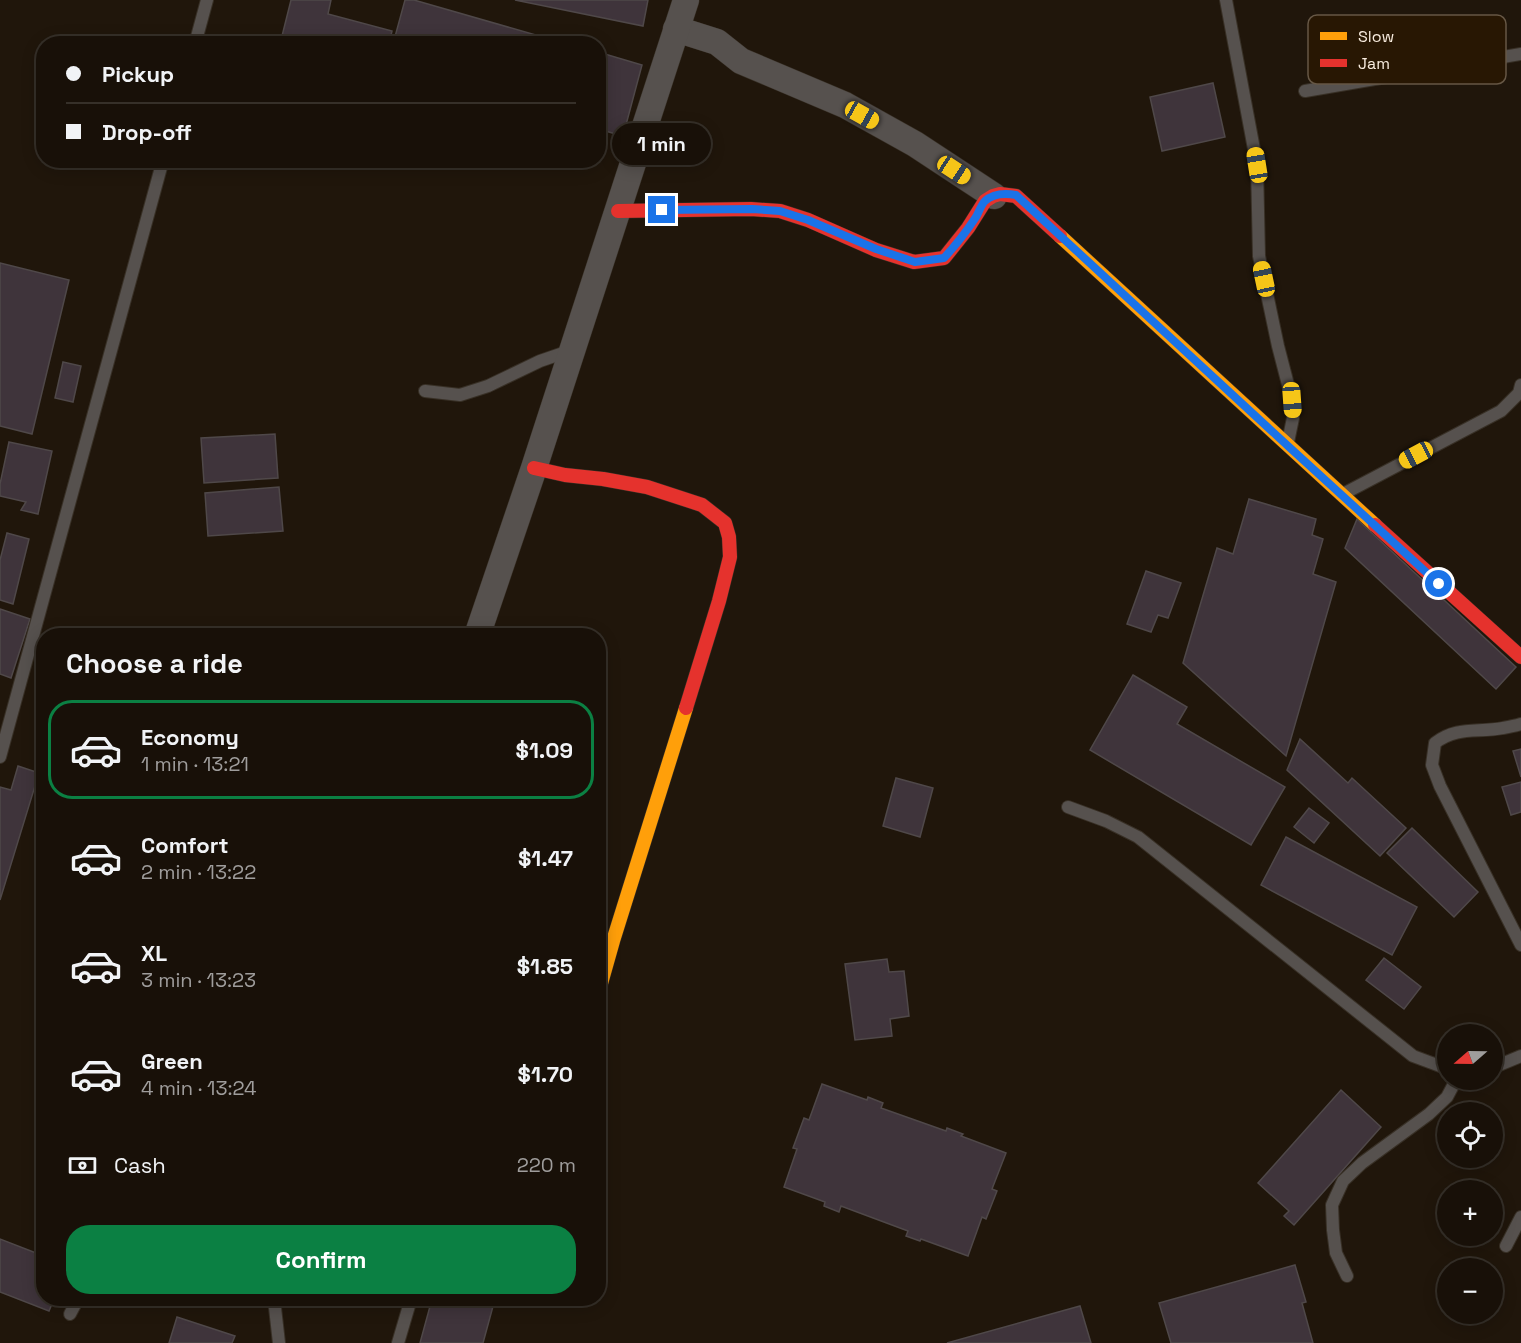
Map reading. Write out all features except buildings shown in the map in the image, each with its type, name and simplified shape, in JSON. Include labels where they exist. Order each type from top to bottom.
[{"type":"street","points":[[480,628],[573,350],[686,0]]},
{"type":"street","points":[[676,29],[717,42],[741,61],[845,105],[915,144],[994,196]]},
{"type":"street","points":[[618,211],[752,209],[780,211],[915,262],[944,258],[961,239],[984,202],[1005,193],[1016,195],[1341,495],[1521,657]]},
{"type":"street","points":[[534,468],[565,476],[603,479],[647,487],[702,505],[725,523],[729,537],[730,557],[719,601],[606,966]]},
{"type":"lane","points":[[197,36],[207,0]]},
{"type":"lane","points":[[1226,0],[1257,165],[1259,256],[1292,400],[1293,418],[1288,446]]},
{"type":"lane","points":[[1506,57],[1521,54]]},
{"type":"lane","points":[[1305,92],[1350,84]]},
{"type":"lane","points":[[0,757],[161,168]]},
{"type":"lane","points":[[425,391],[460,394],[488,386],[540,361],[573,350]]},
{"type":"lane","points":[[1341,495],[1501,411],[1519,393],[1521,385]]},
{"type":"lane","points":[[1521,724],[1502,729],[1444,735],[1435,743],[1432,765],[1440,786],[1521,945]]},
{"type":"lane","points":[[1068,807],[1106,821],[1138,837],[1413,1056],[1437,1065]]},
{"type":"lane","points":[[1503,1063],[1521,1056]]},
{"type":"lane","points":[[1347,1276],[1336,1253],[1333,1230],[1332,1205],[1343,1181],[1362,1163],[1429,1114],[1447,1097],[1451,1090]]},
{"type":"lane","points":[[1506,1246],[1521,1217]]},
{"type":"lane","points":[[70,1314],[74,1306]]},
{"type":"lane","points":[[275,1306],[279,1343]]},
{"type":"lane","points":[[398,1343],[409,1306]]},
{"type":"traffic: slow","points":[[1060,236],[1375,525]]},
{"type":"traffic: slow","points":[[606,966],[686,708]]},
{"type":"traffic: jam","points":[[618,211],[751,209],[780,211],[808,220],[876,250],[914,262],[944,258],[968,228],[985,201],[1000,194],[1016,196],[1060,236]]},
{"type":"traffic: jam","points":[[534,468],[647,487],[702,505],[725,523],[729,537],[730,557],[686,708]]},
{"type":"traffic: jam","points":[[1375,525],[1521,657]]},
{"type":"route","points":[[662,210],[780,211],[915,262],[944,258],[961,239],[984,202],[1005,193],[1016,195],[1439,584]]}]
